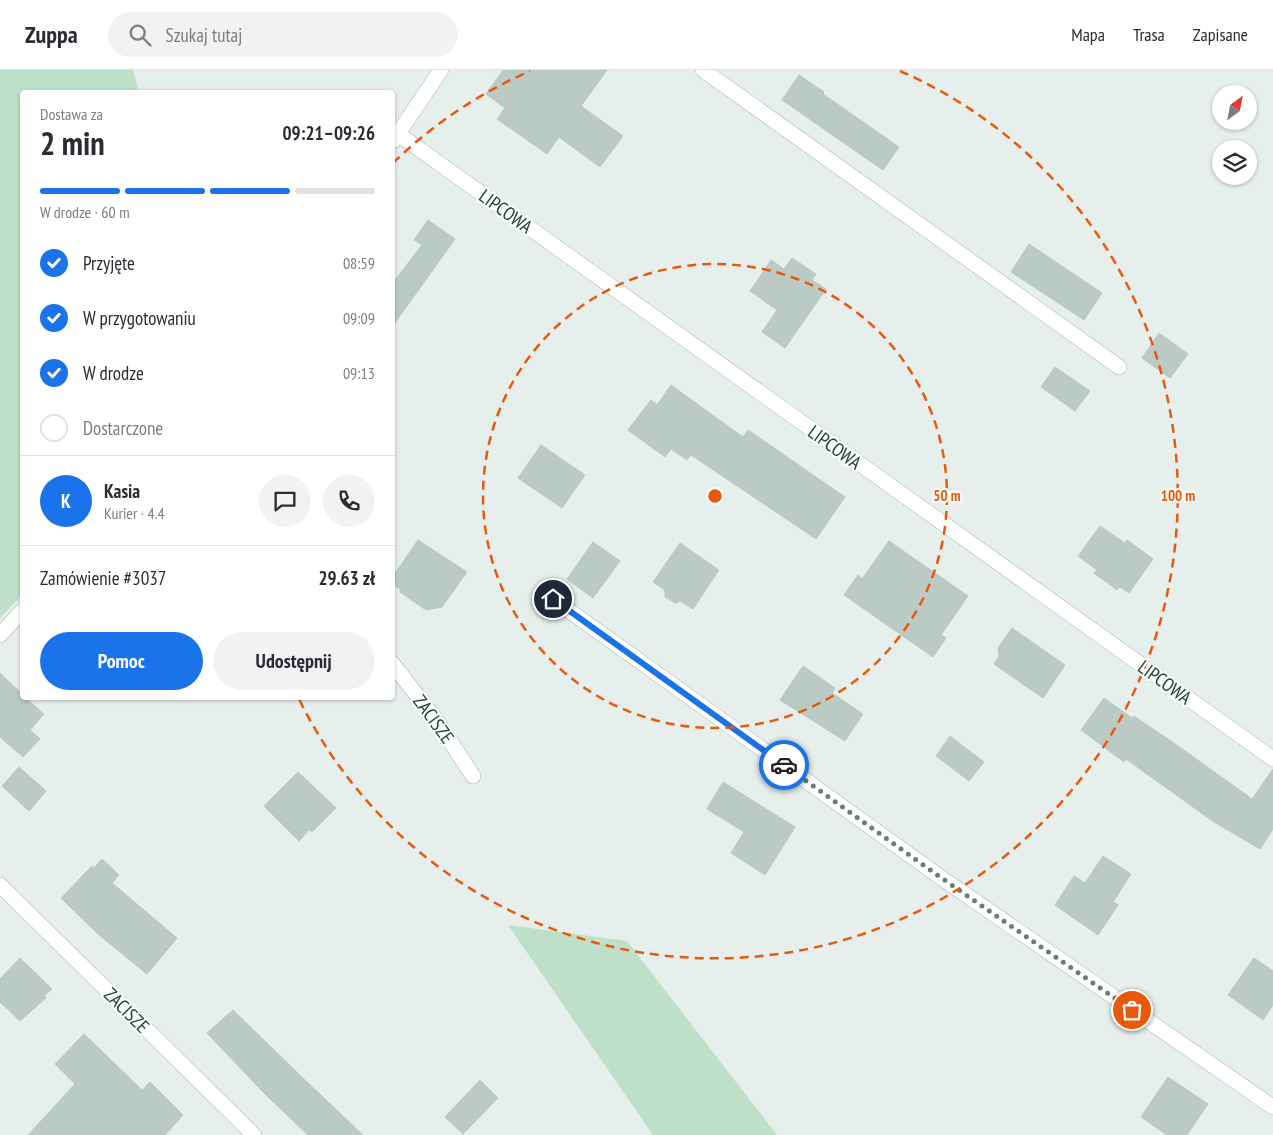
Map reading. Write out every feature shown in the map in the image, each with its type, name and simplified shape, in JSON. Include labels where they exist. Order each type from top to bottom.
[{"type":"street","points":[[395,138],[442,70]]},
{"type":"street","points":[[703,70],[1119,367]]},
{"type":"street","name":"LIPCOWA","points":[[395,138],[1273,759]]},
{"type":"street","points":[[553,599],[943,879],[1273,1107]]},
{"type":"street","points":[[0,634],[20,613]]},
{"type":"street","name":"ZACISZE","points":[[395,667],[439,724],[474,776]]},
{"type":"street","name":"ZACISZE","points":[[0,885],[254,1135]]},
{"type":"green space","points":[[0,70],[133,70],[138,90],[20,90],[20,597],[0,618]]},
{"type":"green space","points":[[508,925],[627,941],[777,1135],[653,1135]]},
{"type":"building","points":[[503,70],[607,70],[581,106],[623,136],[600,167],[559,137],[547,154],[497,119],[505,108],[486,94]]},
{"type":"building","points":[[799,75],[899,147],[883,170],[782,100]]},
{"type":"building","points":[[428,220],[455,239],[395,323],[395,280],[422,245],[414,240]]},
{"type":"building","points":[[1029,244],[1102,293],[1084,320],[1011,272]]},
{"type":"building","points":[[792,258],[816,274],[812,280],[826,289],[785,348],[762,332],[777,310],[750,291],[771,260],[784,269]]},
{"type":"building","points":[[1159,333],[1188,354],[1170,378],[1142,358]]},
{"type":"building","points":[[1055,367],[1090,391],[1075,411],[1041,387]]},
{"type":"building","points":[[671,385],[743,437],[748,430],[845,497],[816,539],[691,455],[687,460],[671,449],[665,457],[628,430],[651,400],[657,405]]},
{"type":"building","points":[[541,445],[585,475],[562,508],[518,478]]},
{"type":"building","points":[[1100,526],[1125,543],[1127,540],[1153,559],[1129,593],[1120,587],[1117,590],[1094,573],[1097,570],[1078,556]]},
{"type":"building","points":[[418,540],[467,572],[442,607],[426,610],[400,592],[401,590],[395,585],[395,574]]},
{"type":"building","points":[[889,541],[968,596],[941,635],[946,638],[933,657],[844,595],[858,575],[862,579]]},
{"type":"building","points":[[593,542],[620,561],[593,598],[567,579]]},
{"type":"building","points":[[680,543],[719,570],[693,609],[680,601],[675,603],[665,597],[665,590],[653,582]]},
{"type":"building","points":[[1012,628],[1065,665],[1043,698],[994,664],[999,656],[998,648]]},
{"type":"building","points":[[803,666],[835,688],[832,693],[863,714],[845,741],[780,700]]},
{"type":"building","points":[[0,673],[20,692],[20,700],[28,700],[44,714],[30,730],[40,739],[23,757],[0,737]]},
{"type":"building","points":[[1104,698],[1132,718],[1134,716],[1181,748],[1252,799],[1273,769],[1273,829],[1260,849],[1214,822],[1126,759],[1124,762],[1081,730]]},
{"type":"building","points":[[950,736],[984,762],[969,781],[936,756]]},
{"type":"building","points":[[19,767],[46,791],[29,811],[2,786]]},
{"type":"building","points":[[298,772],[336,808],[312,832],[309,830],[299,841],[264,806]]},
{"type":"building","points":[[723,782],[795,827],[765,875],[731,853],[744,832],[707,809]]},
{"type":"building","points":[[1103,856],[1131,874],[1113,902],[1118,905],[1098,935],[1055,905],[1074,876],[1085,883]]},
{"type":"building","points":[[102,859],[119,875],[112,883],[177,938],[147,974],[99,935],[61,898],[92,866],[94,868]]},
{"type":"building","points":[[20,958],[52,989],[44,996],[46,998],[20,1021],[0,1002],[0,979]]},
{"type":"building","points":[[1254,958],[1273,971],[1273,1005],[1263,1020],[1228,995]]},
{"type":"building","points":[[233,1010],[363,1135],[308,1135],[264,1093],[207,1033]]},
{"type":"building","points":[[84,1034],[142,1090],[150,1082],[183,1115],[165,1135],[28,1135],[75,1084],[55,1064]]},
{"type":"building","points":[[1168,1077],[1208,1104],[1187,1135],[1167,1135],[1141,1117]]},
{"type":"building","points":[[480,1080],[498,1098],[463,1134],[445,1117]]},
{"type":"way so far","points":[[784,765],[943,879],[1132,1010]]},
{"type":"route","points":[[553,599],[784,765]]}]
